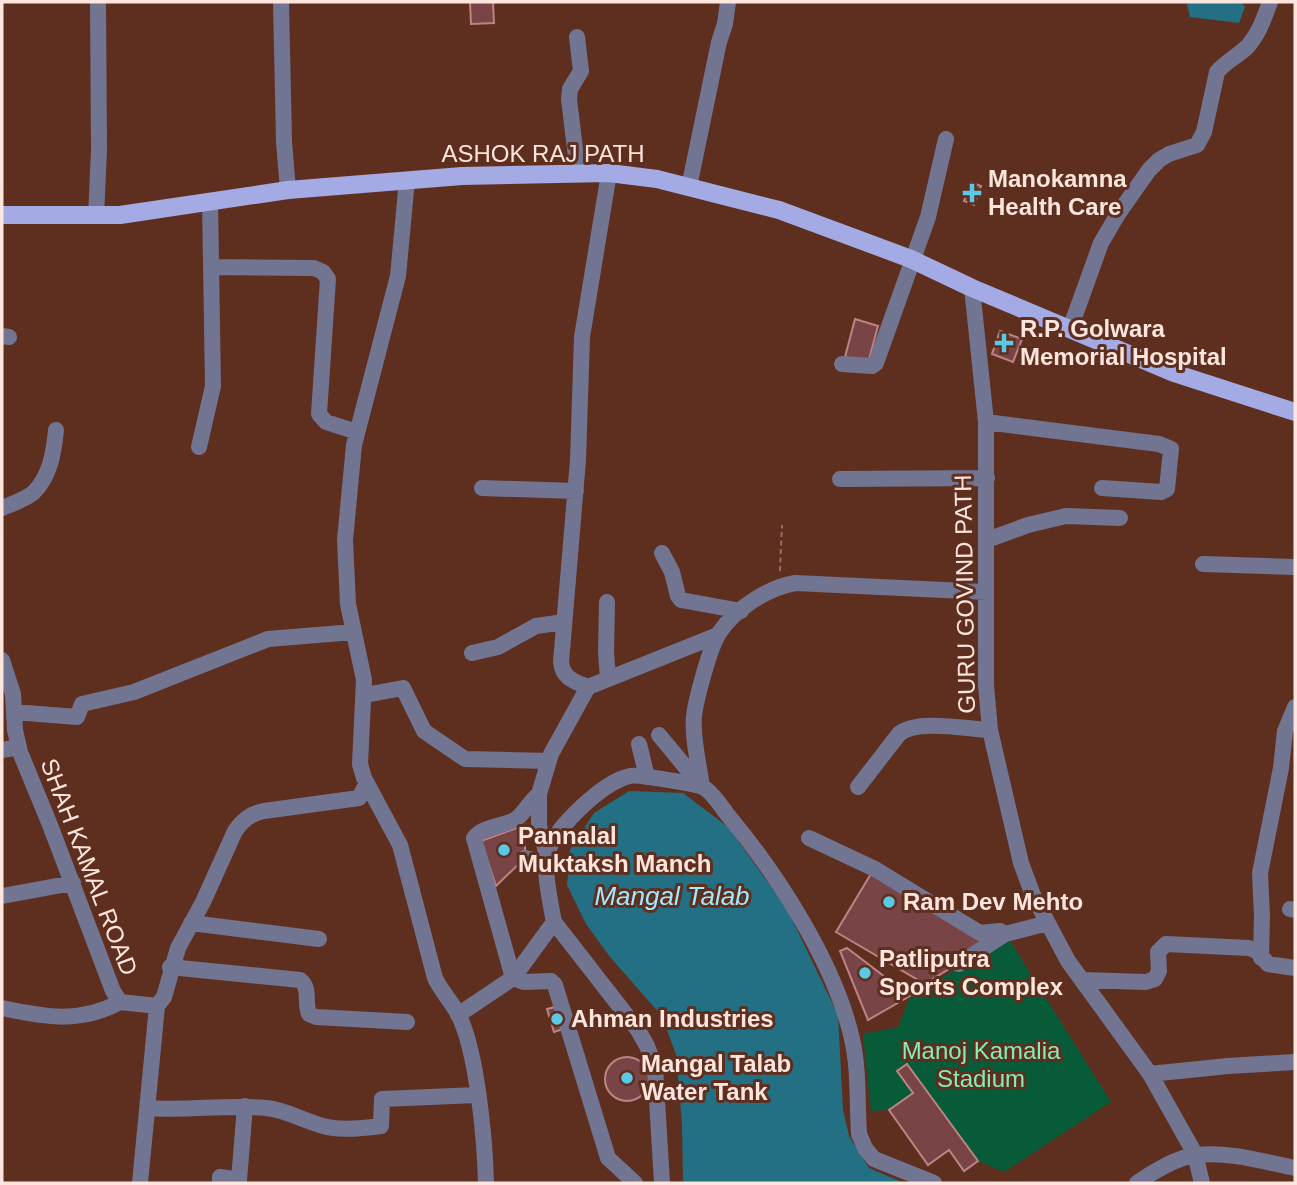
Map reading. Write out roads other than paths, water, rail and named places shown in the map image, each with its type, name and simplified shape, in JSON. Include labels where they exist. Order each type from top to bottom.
[{"type":"main road","name":"ASHOK RAJ PATH","points":[[2,215],[120,215],[288,190],[462,176],[609,173],[657,179],[779,210],[911,260],[1174,373],[1295,412]]},
{"type":"street","points":[[96,216],[99,150],[98,2]]},
{"type":"street","points":[[281,2],[284,142],[288,190]]},
{"type":"street","points":[[688,187],[728,2]]},
{"type":"street","points":[[1070,329],[1108,230],[1149,170],[1159,160],[1197,145],[1204,132],[1217,72],[1223,64],[1246,48],[1261,28],[1270,2]]},
{"type":"street","points":[[577,37],[580,71],[570,89],[569,99],[578,173]]},
{"type":"street","points":[[842,364],[872,366],[876,363],[934,199],[946,139]]},
{"type":"street","points":[[588,687],[566,677],[561,662],[576,491],[582,337],[609,173]]},
{"type":"street","points":[[407,180],[398,276],[357,432],[349,487],[345,540],[348,604],[361,661],[365,695],[360,764],[367,783],[400,845],[435,978],[458,1015],[474,1069],[486,1155],[486,1183]]},
{"type":"street","points":[[199,447],[213,386],[210,201]]},
{"type":"street","points":[[212,267],[314,268],[323,272],[328,279],[319,414],[326,422],[357,432]]},
{"type":"street","name":"GURU GOVIND PATH","points":[[972,288],[986,422],[986,685],[990,730],[1021,863],[1033,895],[1068,961],[1150,1074],[1195,1154],[1202,1183]]},
{"type":"street","points":[[986,422],[1159,444],[1171,449],[1167,489],[1161,492],[1102,488]]},
{"type":"street","points":[[2,508],[26,498],[39,485],[54,456],[56,430]]},
{"type":"street","points":[[840,479],[987,478]]},
{"type":"street","points":[[482,488],[576,491]]},
{"type":"street","points":[[987,540],[1028,525],[1066,516],[1120,518]]},
{"type":"street","points":[[662,554],[672,572],[681,600],[741,611]]},
{"type":"street","points":[[1203,564],[1295,567]]},
{"type":"street","points":[[702,787],[694,718],[697,701],[718,635],[741,611],[780,586],[795,583],[986,592]]},
{"type":"street","points":[[607,602],[608,679]]},
{"type":"street","points":[[472,653],[498,648],[536,626],[564,622]]},
{"type":"street","points":[[14,712],[77,717],[82,704],[134,692],[268,639],[354,632]]},
{"type":"street","points":[[662,1183],[655,1067],[638,1030],[554,922],[547,859],[539,826],[540,794],[550,761],[588,687],[718,635]]},
{"type":"street","name":"SHAH KAMAL ROAD","points":[[2,660],[13,694],[19,747],[113,991],[120,1002],[157,1006]]},
{"type":"street","points":[[365,695],[404,688],[424,731],[465,759],[550,761]]},
{"type":"street","points":[[1261,958],[1259,873],[1281,768],[1285,731],[1295,707]]},
{"type":"street","points":[[858,787],[899,734],[908,728],[920,726],[990,730]]},
{"type":"street","points":[[659,735],[757,850],[839,990],[853,1042],[859,1134],[865,1148],[874,1159],[934,1183]]},
{"type":"street","points":[[639,744],[647,777]]},
{"type":"street","points":[[2,750],[19,747]]},
{"type":"street","points":[[547,859],[559,833],[572,817],[608,785],[632,775],[702,787]]},
{"type":"street","points":[[140,1183],[157,1006],[164,996],[170,967],[204,902],[235,831],[247,817],[264,811],[359,798],[367,783]]},
{"type":"street","points":[[513,978],[474,838],[481,832],[516,820],[527,804],[540,794]]},
{"type":"street","points":[[809,838],[874,869],[980,933],[1000,931],[1005,934]]},
{"type":"street","points":[[525,858],[547,859]]},
{"type":"street","points":[[2,896],[73,883]]},
{"type":"street","points":[[458,1015],[513,978],[554,922]]},
{"type":"street","points":[[191,923],[319,939]]},
{"type":"street","points":[[959,964],[1005,934],[1048,923]]},
{"type":"street","points":[[1082,980],[1146,982],[1155,979],[1159,971],[1158,952],[1166,944],[1249,948],[1257,951],[1268,964],[1295,968]]},
{"type":"street","points":[[170,967],[300,980],[307,989],[309,1014],[316,1017],[407,1022]]},
{"type":"street","points":[[513,978],[524,982],[551,981],[555,985],[608,1158],[635,1183]]},
{"type":"street","points":[[2,1008],[69,1017],[97,1013],[120,1002]]},
{"type":"street","points":[[1150,1074],[1295,1062]]},
{"type":"street","points":[[147,1108],[182,1110],[209,1106],[245,1106],[282,1110],[332,1128],[370,1128],[381,1126],[383,1099],[477,1095]]},
{"type":"street","points":[[219,1183],[220,1177],[239,1180],[245,1106]]},
{"type":"street","points":[[1137,1183],[1152,1172],[1195,1154],[1233,1157],[1295,1168]]},
{"type":"water","points":[[1241,2],[1245,7],[1239,23],[1190,17],[1187,4]]},
{"type":"water","name":"Mangal Talab","points":[[629,791],[683,793],[728,827],[787,909],[838,1015],[843,1110],[849,1136],[869,1168],[904,1183],[683,1183],[682,1124],[676,1054],[661,1015],[610,957],[586,924],[567,885],[570,850],[594,813]]},
{"type":"place","name":"Manokamna Health Care","points":[[972,193]]},
{"type":"place","name":"R.P. Golwara Memorial Hospital","points":[[1004,343]]},
{"type":"place","name":"Pannalal Muktaksh Manch","points":[[504,850]]},
{"type":"place","name":"Ram Dev Mehto","points":[[889,902]]},
{"type":"place","name":"Patliputra Sports Complex","points":[[865,973]]},
{"type":"place","name":"Ahman Industries","points":[[557,1019]]},
{"type":"place","name":"Mangal Talab Water Tank","points":[[627,1078]]},
{"type":"park label","name":"Manoj Kamalia Stadium","points":[[981,1065]]}]
